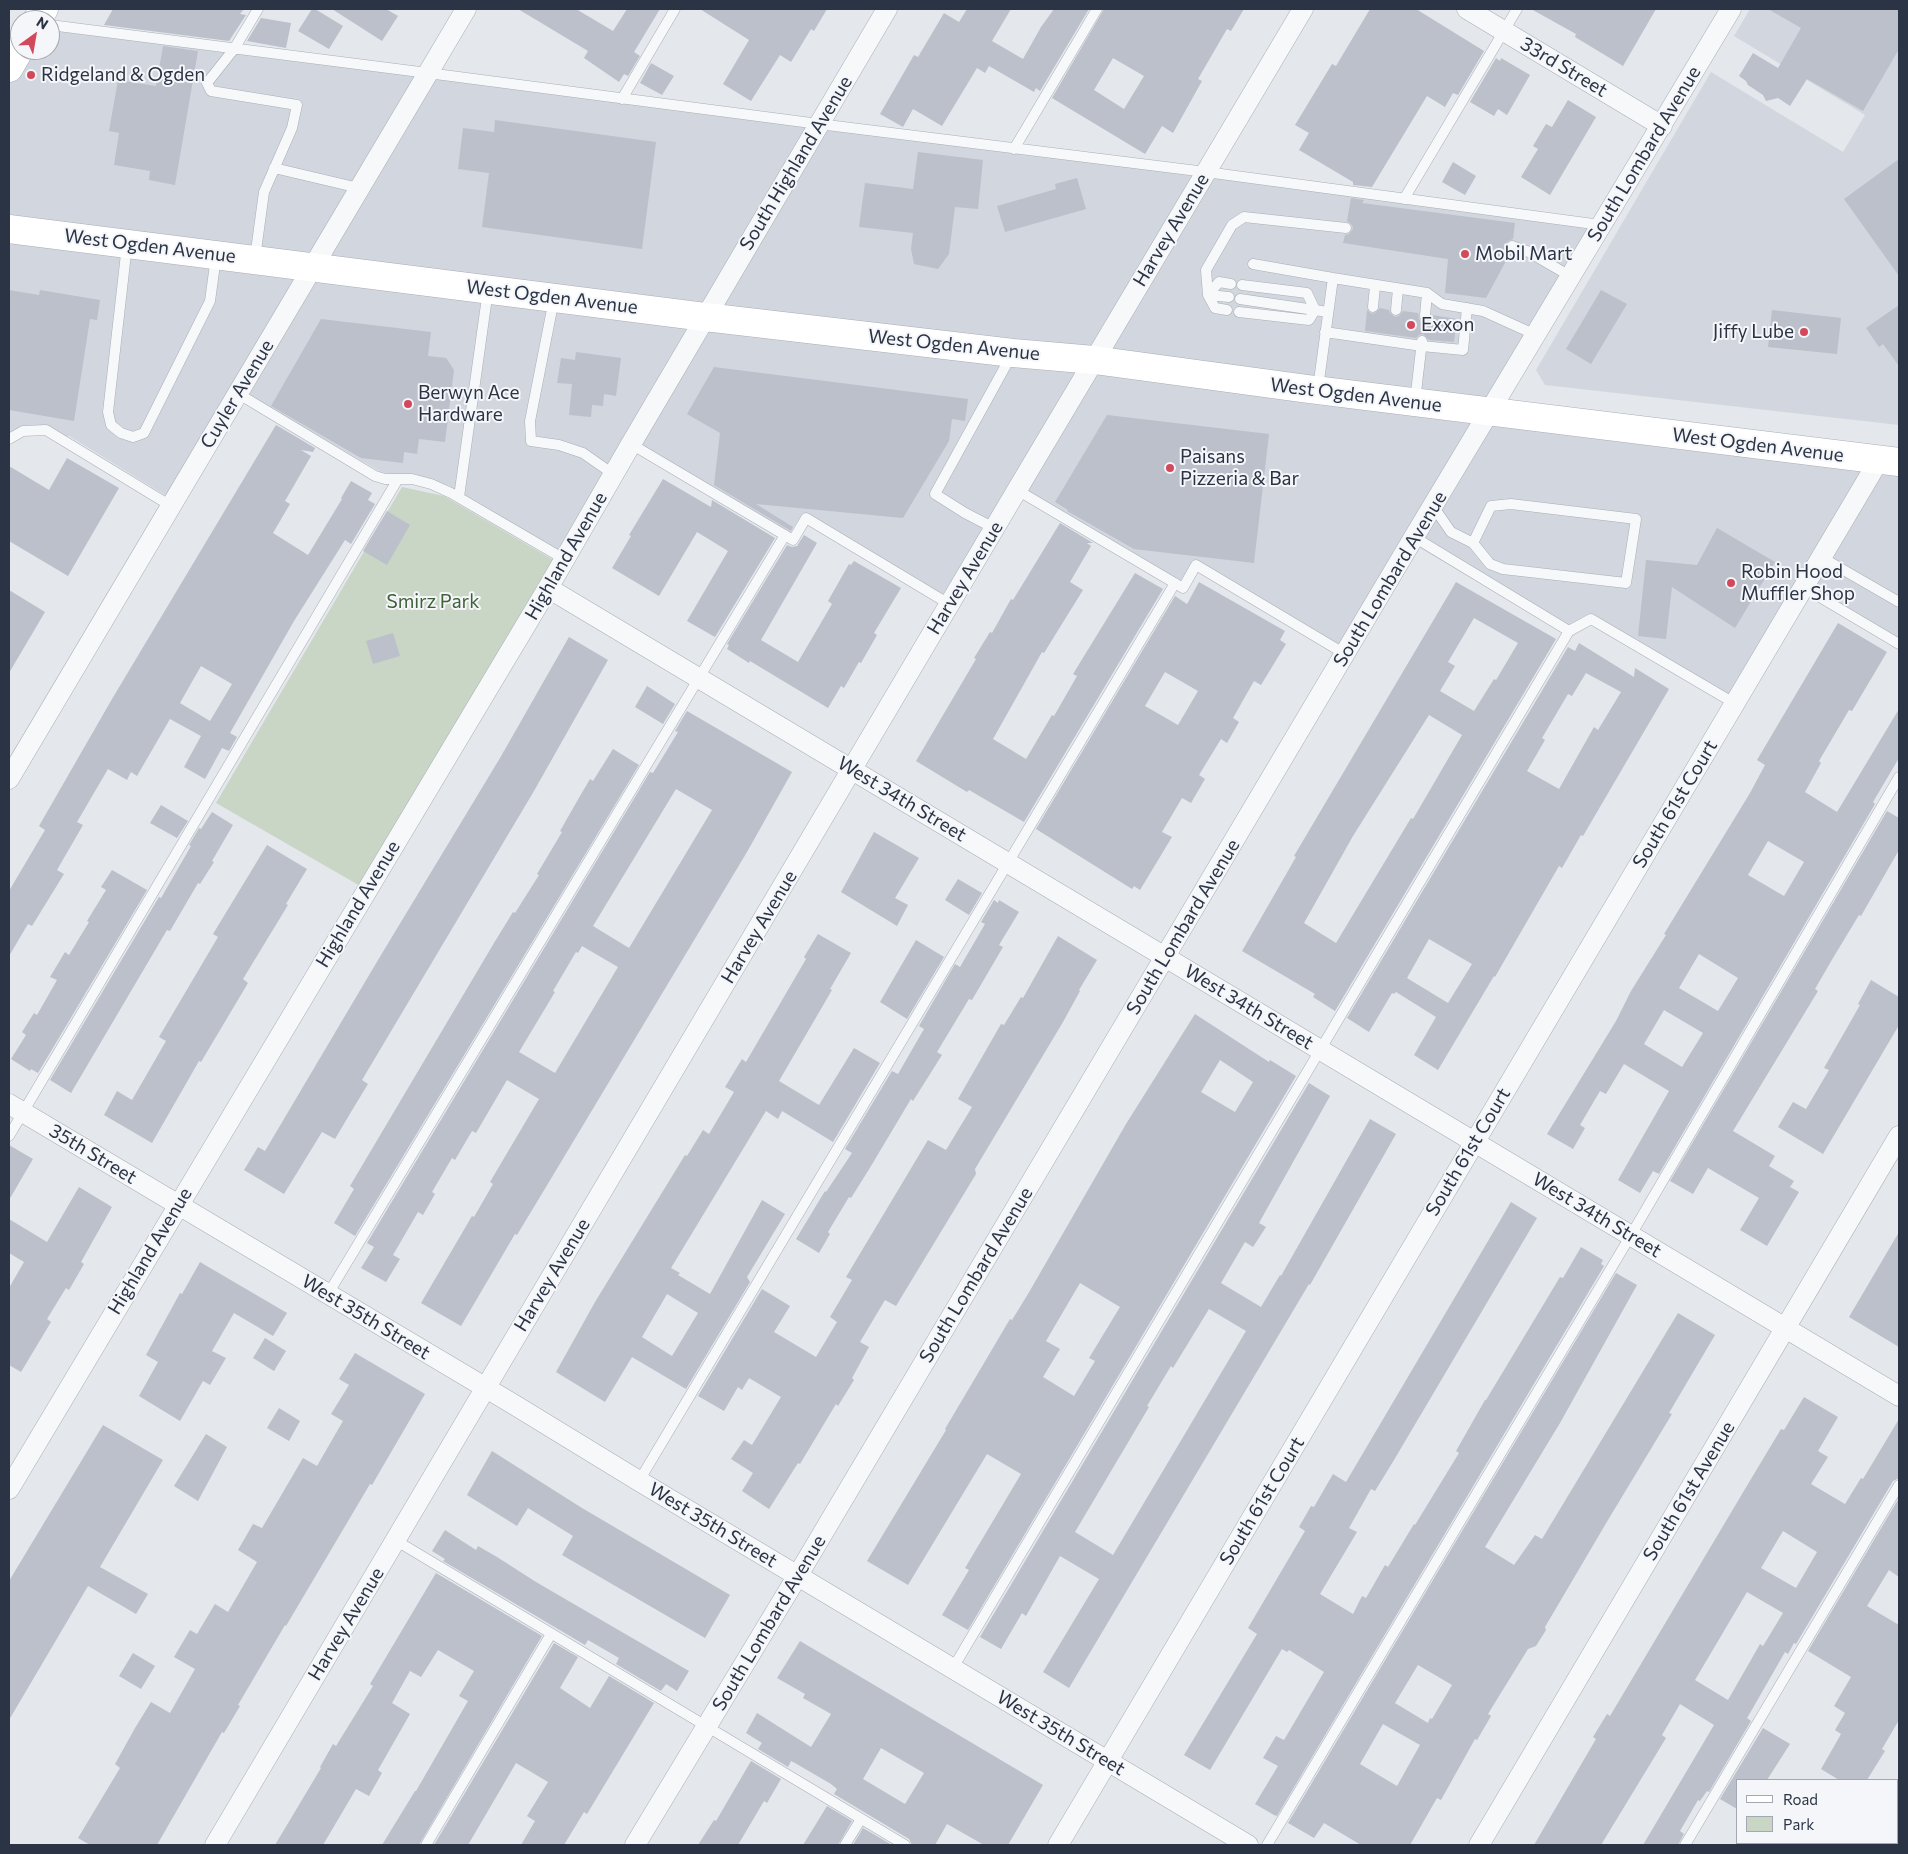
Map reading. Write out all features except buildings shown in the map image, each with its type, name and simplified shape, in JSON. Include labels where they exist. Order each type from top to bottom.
[{"type":"main road","name":"West Ogden Avenue","points":[[9,229],[705,317],[1013,353],[1094,360],[1490,412],[1889,461]]},
{"type":"street","name":"Cuyler Avenue","points":[[9,779],[466,9]]},
{"type":"street","name":"South Highland Avenue","points":[[705,317],[887,9]]},
{"type":"street","name":"Harvey Avenue","points":[[215,1845],[1016,490],[1304,9]]},
{"type":"street","name":"33rd Street","points":[[1467,9],[1662,126]]},
{"type":"street","name":"South Lombard Avenue","points":[[635,1845],[798,1576],[1344,654],[1731,9]]},
{"type":"street","name":"Highland Avenue","points":[[9,1489],[548,588],[705,317]]},
{"type":"street","name":"South 61st Court","points":[[1058,1845],[1821,557],[1889,461]]},
{"type":"street","name":"West 34th Street","points":[[548,588],[1899,1396]]},
{"type":"street","name":"35th Street","points":[[16,1108],[178,1205]]},
{"type":"street","name":"South 61st Avenue","points":[[1479,1845],[1899,1136]]},
{"type":"street","name":"West 35th Street","points":[[178,1205],[486,1387],[1248,1845]]},
{"type":"lane","points":[[254,259],[264,192],[292,128],[298,105],[212,92],[207,83],[234,49],[258,9]]},
{"type":"lane","points":[[622,99],[675,9]]},
{"type":"lane","points":[[1014,149],[1097,9]]},
{"type":"lane","points":[[1404,199],[1517,9]]},
{"type":"lane","points":[[60,26],[1206,172],[1601,225]]},
{"type":"lane","points":[[274,168],[359,188]]},
{"type":"lane","points":[[1227,310],[1215,308],[1208,295],[1206,270],[1232,225],[1244,217],[1346,228]]},
{"type":"lane","points":[[128,244],[108,412],[112,425],[121,432],[133,437],[144,433],[210,301],[217,255]]},
{"type":"lane","points":[[1512,246],[1527,250],[1570,276]]},
{"type":"lane","points":[[1253,264],[1427,294],[1442,304],[1483,311],[1536,335]]},
{"type":"lane","points":[[1318,390],[1333,278]]},
{"type":"lane","points":[[1208,295],[1220,282],[1307,293],[1314,310],[1309,320],[1238,312]]},
{"type":"lane","points":[[1373,308],[1376,286]]},
{"type":"lane","points":[[458,497],[488,289]]},
{"type":"lane","points":[[1396,310],[1398,289]]},
{"type":"lane","points":[[1425,316],[1427,294]]},
{"type":"lane","points":[[1208,295],[1229,298]]},
{"type":"lane","points":[[555,298],[530,421],[531,441],[559,445],[583,453],[613,474]]},
{"type":"lane","points":[[1240,299],[1328,312]]},
{"type":"lane","points":[[1325,332],[1369,336],[1463,350],[1467,308]]},
{"type":"lane","points":[[1414,402],[1422,343]]},
{"type":"lane","points":[[994,528],[935,494],[1013,353]]},
{"type":"lane","points":[[238,393],[375,476],[398,480],[412,479],[431,484],[458,497],[564,559]]},
{"type":"lane","points":[[9,439],[23,431],[46,430],[171,506]]},
{"type":"lane","points":[[631,444],[793,540],[806,518],[949,604]]},
{"type":"lane","points":[[9,1136],[16,1108],[398,480]]},
{"type":"lane","points":[[1016,490],[1183,588],[1196,565],[1344,654]]},
{"type":"lane","points":[[1433,506],[1451,532],[1473,543],[1490,564],[1503,569],[1626,584],[1636,519],[1511,504],[1491,506],[1473,543]]},
{"type":"lane","points":[[328,1294],[785,535]]},
{"type":"lane","points":[[1414,537],[1569,631]]},
{"type":"lane","points":[[1821,557],[1899,602]]},
{"type":"lane","points":[[639,1480],[1174,583]]},
{"type":"lane","points":[[1803,587],[1899,644]]},
{"type":"lane","points":[[952,1668],[1569,631],[1591,619],[1734,703]]},
{"type":"lane","points":[[1267,1845],[1632,1236],[1899,777]]},
{"type":"lane","points":[[1685,1845],[1899,1486]]},
{"type":"lane","points":[[396,1540],[905,1845]]},
{"type":"lane","points":[[426,1845],[551,1634]]},
{"type":"lane","points":[[845,1845],[861,1819]]},
{"type":"shaded area","points":[[1750,9],[1899,9],[1899,425],[1545,385],[1536,370],[1711,72],[1843,152],[1865,115],[1734,36]]},
{"type":"shaded area","points":[[60,31],[1598,226],[1343,648],[1196,560],[1182,583],[1021,487],[952,602],[803,513],[790,533],[628,438],[561,553],[448,485],[381,472],[237,389],[173,500],[69,436],[9,434],[9,77],[19,60],[60,60]]},
{"type":"shaded area","points":[[1493,419],[1899,469],[1899,648],[1806,593],[1739,710],[1592,625],[1571,637],[1415,545]]},
{"type":"green space","name":"Smirz Park","points":[[402,487],[444,496],[555,561],[362,887],[216,803]]},
{"type":"place","name":"Ridgeland & Ogden","points":[[31,75]]},
{"type":"place","name":"Mobil Mart","points":[[1465,254]]},
{"type":"place","name":"Exxon","points":[[1411,325]]},
{"type":"place","name":"Jiffy Lube","points":[[1804,332]]},
{"type":"place","name":"Berwyn Ace Hardware","points":[[408,404]]},
{"type":"place","name":"Paisans Pizzeria & Bar","points":[[1170,468]]},
{"type":"place","name":"Robin Hood Muffler Shop","points":[[1731,583]]}]
